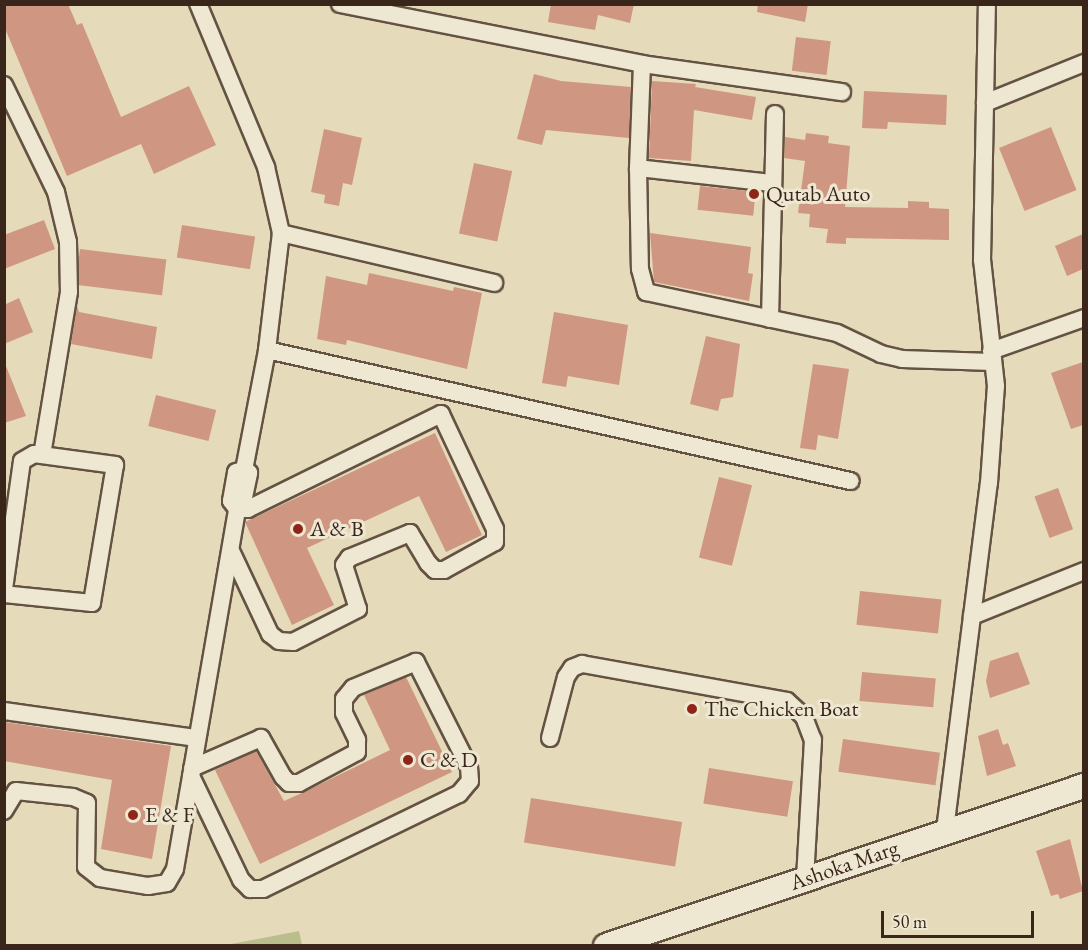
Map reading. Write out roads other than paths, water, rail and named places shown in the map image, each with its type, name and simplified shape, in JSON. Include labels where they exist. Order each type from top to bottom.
[{"type":"street","points":[[4,811],[16,792],[28,790],[87,803],[86,867],[100,878],[148,886],[167,883],[175,869],[196,738],[231,551],[237,509],[231,501],[236,472],[244,470],[267,350],[281,233],[266,167],[198,4]]},
{"type":"street","points":[[340,4],[642,64],[842,92]]},
{"type":"street","points":[[945,830],[989,483],[996,386],[982,261],[987,4]]},
{"type":"street","points":[[985,103],[1083,63]]},
{"type":"street","points":[[642,64],[638,168],[640,269],[646,292],[837,333],[881,354],[902,359],[991,356],[1083,318]]},
{"type":"street","points":[[4,85],[56,192],[68,242],[69,292],[42,455]]},
{"type":"street","points":[[770,319],[772,183],[776,114]]},
{"type":"street","points":[[638,168],[772,183]]},
{"type":"street","points":[[281,233],[494,283]]},
{"type":"street","points":[[267,350],[850,481]]},
{"type":"street","points":[[231,551],[270,634],[279,641],[293,642],[358,609],[344,565],[349,558],[410,533],[428,563],[435,570],[444,570],[495,542],[495,530],[441,414],[248,508],[237,509]]},
{"type":"street","points":[[4,589],[22,461],[34,454],[112,463],[116,469],[92,603],[4,594]]},
{"type":"street","points":[[972,616],[1083,571]]},
{"type":"street","points":[[416,662],[469,767],[470,781],[459,795],[263,889],[250,889],[241,880],[191,772],[261,738],[283,777],[289,783],[299,783],[357,752],[357,740],[344,713],[344,699],[353,688],[416,662]]},
{"type":"street","points":[[550,738],[566,677],[572,668],[582,664],[787,701],[804,717],[813,740],[805,879]]},
{"type":"street","points":[[4,711],[196,738]]},
{"type":"street","name":"Ashoka Marg","points":[[606,945],[945,830],[1083,786]]},
{"type":"place","name":"Qutab Auto","points":[[754,194]]},
{"type":"place","name":"A & B","points":[[298,529]]},
{"type":"place","name":"The Chicken Boat","points":[[692,709]]},
{"type":"place","name":"C & D","points":[[408,760]]},
{"type":"place","name":"E & F","points":[[133,815]]}]
